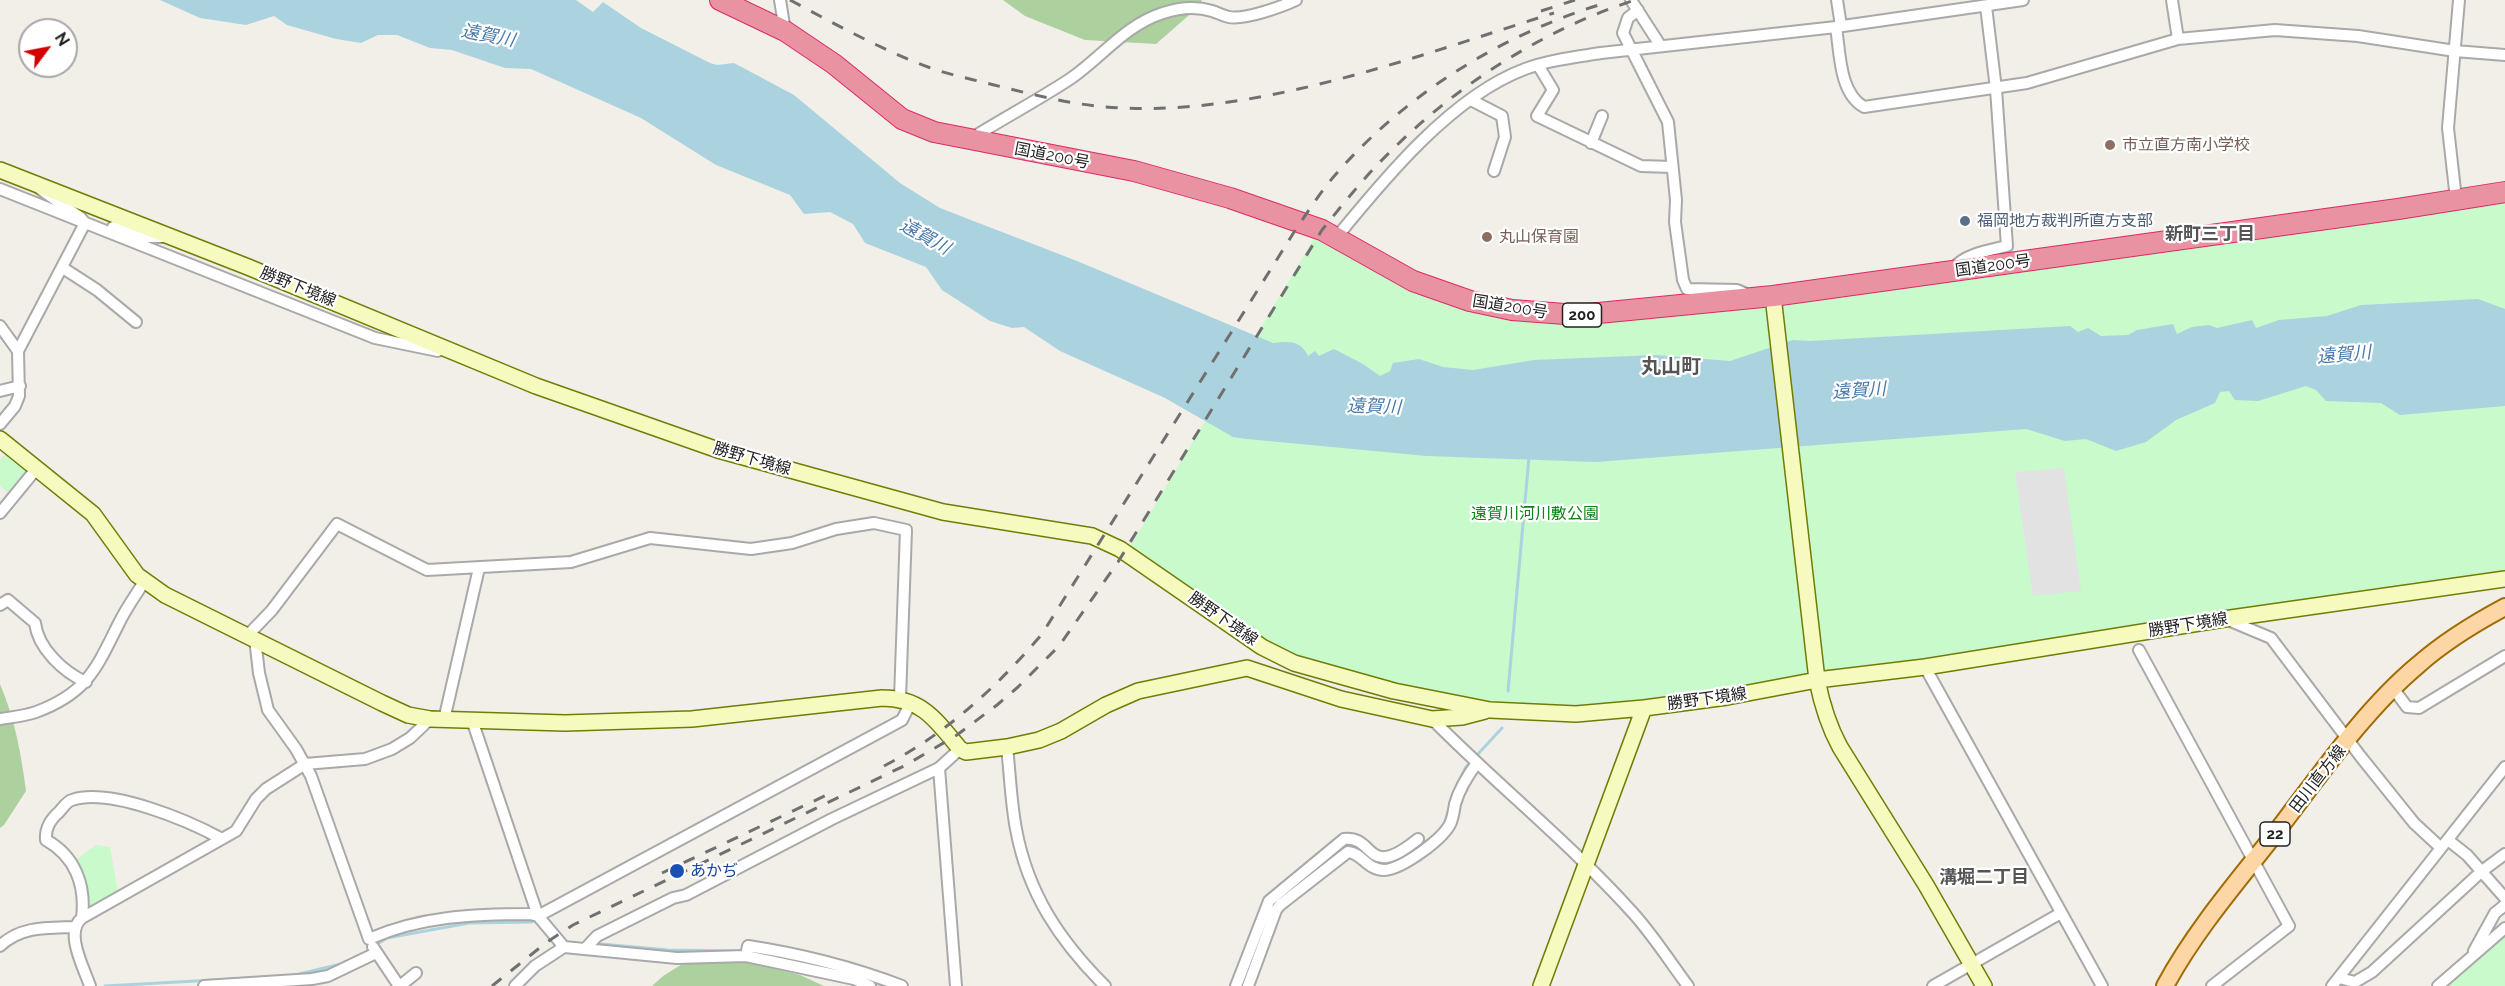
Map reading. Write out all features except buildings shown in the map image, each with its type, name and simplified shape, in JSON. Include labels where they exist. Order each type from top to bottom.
[{"type":"highway","name":"国道200号","points":[[720,0],[785,31],[834,64],[902,119],[934,132],[1145,174],[1230,198],[1322,230],[1413,281],[1470,301],[1512,310],[1578,315],[1747,299],[1774,300],[1953,271],[2505,192]]},
{"type":"main road","name":"勝野下境線","points":[[0,170],[169,236],[536,386],[728,453],[943,512],[1092,536],[1120,549],[1262,647],[1294,663],[1394,692],[1490,710],[1576,714],[1644,708],[1727,697],[1816,674],[1925,667],[2224,619],[2505,579]]},
{"type":"main road","points":[[1774,300],[1816,674],[1828,725],[1984,986]]},
{"type":"main road","points":[[0,439],[93,514],[144,582],[165,595],[408,715],[437,719],[565,723],[692,719],[882,698],[906,700],[932,717],[960,749],[966,752],[1039,740],[1138,691],[1247,668],[1341,699],[1432,719],[1462,717],[1490,710]]},
{"type":"main road","name":"田川直方線","points":[[2165,986],[2178,962],[2254,860],[2393,688],[2418,664],[2454,638],[2505,607]]},
{"type":"main road","points":[[1541,986],[1644,708]]},
{"type":"street","points":[[780,0],[785,31]]},
{"type":"street","points":[[969,140],[1068,80],[1126,31],[1142,21],[1164,13],[1208,5],[1231,18],[1280,7],[1296,0]]},
{"type":"street","points":[[1631,0],[1660,45]]},
{"type":"street","points":[[1837,0],[1844,77],[1853,98],[1864,107],[2027,83],[2178,39],[2275,30],[2358,36],[2455,51],[2505,55]]},
{"type":"street","points":[[1336,238],[1371,194],[1450,116],[1485,90],[1524,69],[1568,58],[1630,49],[1839,26],[2023,0]]},
{"type":"street","points":[[2172,0],[2178,39]]},
{"type":"street","points":[[2456,199],[2448,128],[2459,0]]},
{"type":"street","points":[[1953,271],[1959,262],[2007,246],[1996,89],[1986,6]]},
{"type":"street","points":[[1638,10],[1628,18],[1623,33],[1668,122],[1676,200],[1675,222],[1683,280],[1687,289],[1737,290],[1744,292],[1747,299]]},
{"type":"street","points":[[1538,65],[1553,90],[1537,116],[1641,166],[1672,167]]},
{"type":"street","points":[[1471,100],[1502,116],[1505,138],[1494,171]]},
{"type":"street","points":[[1591,143],[1602,116]]},
{"type":"street","points":[[31,181],[51,199],[90,225],[108,226],[147,237],[169,236]]},
{"type":"street","points":[[0,189],[375,338],[438,351],[453,351]]},
{"type":"street","points":[[0,423],[15,406],[19,396],[18,351],[63,268],[90,225]]},
{"type":"street","points":[[63,268],[97,290],[136,322]]},
{"type":"street","points":[[0,326],[18,351]]},
{"type":"street","points":[[0,391],[20,386]]},
{"type":"street","points":[[0,513],[37,468]]},
{"type":"street","points":[[204,986],[328,976],[373,946],[387,930],[436,919],[481,914],[538,916],[902,720],[906,700],[906,530],[874,523],[836,529],[792,543],[751,549],[650,538],[571,562],[427,570],[337,524],[252,637],[268,710],[296,749],[311,776],[373,946],[399,986],[416,973]]},
{"type":"street","points":[[90,986],[74,937],[74,927],[82,918],[236,831],[256,799],[266,789],[304,764],[365,759],[383,753],[437,719],[479,568]]},
{"type":"street","points":[[0,719],[35,713],[67,697],[86,682],[103,658],[118,623],[144,582]]},
{"type":"street","points":[[0,605],[8,600],[35,623],[37,635],[42,644],[59,663],[86,682]]},
{"type":"street","points":[[2224,619],[2271,638],[2414,823],[2482,871],[2505,898]]},
{"type":"street","points":[[2139,650],[2289,926],[2212,986]]},
{"type":"street","points":[[2393,688],[2408,707],[2419,708],[2505,656]]},
{"type":"street","points":[[1925,667],[2102,986]]},
{"type":"street","points":[[1432,719],[1561,839],[1634,914],[1688,986]]},
{"type":"street","points":[[472,720],[538,916],[564,947]]},
{"type":"street","points":[[1007,747],[1016,830],[1029,879],[1052,924],[1076,957],[1106,986]]},
{"type":"street","points":[[585,949],[597,936],[674,898],[686,895],[759,859],[770,850],[939,768],[960,749]]},
{"type":"street","points":[[1236,986],[1269,901],[1344,839],[1355,840],[1376,857],[1384,858],[1408,855],[1447,829],[1456,801],[1474,760]]},
{"type":"street","points":[[2335,982],[2505,767]]},
{"type":"street","points":[[939,768],[956,986]]},
{"type":"street","points":[[82,918],[84,901],[82,882],[71,863],[56,846],[46,840],[45,832],[50,820],[70,800],[92,797],[114,799],[153,809],[204,829],[222,839]]},
{"type":"street","points":[[1248,986],[1276,910],[1348,852],[1352,852],[1370,867],[1376,869],[1398,867],[1418,839]]},
{"type":"street","points":[[2335,982],[2355,982],[2372,972],[2482,871],[2505,854]]},
{"type":"street","points":[[2470,958],[2495,913],[2505,905]]},
{"type":"street","points":[[1934,986],[2061,913]]},
{"type":"street","points":[[0,946],[20,932],[39,928],[74,927]]},
{"type":"street","points":[[2438,986],[2505,928]]},
{"type":"street","points":[[515,986],[535,966],[564,947],[677,958],[785,952],[862,971],[902,986]]},
{"type":"street","points":[[747,953],[854,979],[870,986]]},
{"type":"green space","points":[[1003,0],[1202,0],[1195,10],[1156,44],[1085,40],[1025,16]]},
{"type":"green space","name":"遠賀川河川敷公園","points":[[2505,203],[2505,571],[1792,679],[1575,708],[1512,707],[1392,686],[1298,658],[1257,637],[1130,547],[1315,237],[1405,287],[1469,309],[1785,302]]},
{"type":"green space","points":[[5,454],[28,471],[9,494],[0,486],[0,460]]},
{"type":"green space","points":[[0,684],[17,737],[26,791],[0,828]]},
{"type":"green space","points":[[96,845],[110,847],[118,892],[91,910],[88,907],[83,876],[74,861]]},
{"type":"green space","points":[[2505,937],[2505,986],[2448,986]]},
{"type":"green space","points":[[725,956],[800,975],[824,986],[652,986],[663,976],[692,958]]},
{"type":"shaded area","points":[[2064,468],[2081,591],[2033,596],[2015,472]]},
{"type":"water","name":"遠賀川","points":[[160,0],[576,0],[593,12],[603,2],[641,28],[710,63],[717,65],[734,63],[794,95],[900,183],[940,208],[1077,261],[1273,343],[1298,344],[1308,356],[1315,351],[1319,356],[1334,349],[1380,376],[1390,371],[1393,363],[1419,359],[1443,367],[1473,370],[1534,360],[1656,355],[1730,361],[1793,340],[1810,341],[2070,326],[2078,332],[2088,328],[2101,336],[2128,335],[2137,330],[2173,324],[2177,334],[2192,327],[2209,325],[2217,328],[2252,320],[2256,328],[2279,320],[2327,316],[2361,305],[2478,299],[2505,309],[2505,406],[2400,415],[2381,403],[2326,401],[2316,390],[2306,386],[2258,401],[2235,400],[2229,391],[2220,392],[2215,403],[2176,420],[2146,442],[2116,451],[2086,439],[2065,441],[2026,429],[1596,462],[1427,456],[1233,437],[1165,398],[1060,351],[1024,327],[1012,328],[990,321],[942,290],[926,267],[865,243],[853,224],[830,212],[804,214],[790,195],[716,165],[641,118],[531,69],[505,68],[452,50],[430,48],[397,35],[378,35],[361,43],[336,39],[287,25],[274,16],[246,25],[200,18]]},
{"type":"waterway","points":[[1508,691],[1529,457]]},
{"type":"waterway","points":[[1457,785],[1466,767],[1502,728]]},
{"type":"waterway","points":[[1445,822],[1454,791]]},
{"type":"waterway","points":[[1412,852],[1433,836]]},
{"type":"waterway","points":[[1329,861],[1345,846],[1354,846],[1360,851]]},
{"type":"waterway","points":[[1383,865],[1397,861]]},
{"type":"waterway","points":[[376,945],[387,938],[469,923],[532,922]]},
{"type":"waterway","points":[[601,944],[668,950],[745,951]]},
{"type":"waterway","points":[[784,958],[822,967]]},
{"type":"waterway","points":[[295,975],[341,964]]},
{"type":"waterway","points":[[105,986],[268,977]]},
{"type":"waterway","points":[[868,980],[885,986]]},
{"type":"railway","points":[[790,0],[875,44],[944,72],[1070,102],[1096,106],[1153,108],[1211,104],[1269,95],[1328,82],[1554,13]]},
{"type":"railway","points":[[1541,11],[1575,0]]},
{"type":"railway","points":[[492,986],[547,942],[573,925],[906,765],[957,735],[1018,687],[1059,646],[1118,562],[1322,230],[1364,179],[1417,126],[1474,81],[1504,61],[1568,26],[1635,0]]},
{"type":"railway","points":[[884,766],[950,724],[1007,673],[1042,634],[1296,229],[1320,194],[1363,145],[1424,93],[1492,50],[1528,32],[1602,4]]},
{"type":"railway","points":[[662,873],[833,792]]},
{"type":"place","name":"市立直方南小学校","points":[[2110,145]]},
{"type":"place","name":"福岡地方裁判所直方支部","points":[[1965,221]]},
{"type":"place","name":"丸山保育園","points":[[1487,237]]},
{"type":"place","name":"あかぢ","points":[[677,871]]},
{"type":"district","name":"新町三丁目","points":[[2210,235]]},
{"type":"district","name":"丸山町","points":[[1671,367]]},
{"type":"district","name":"溝堀二丁目","points":[[1984,878]]}]
